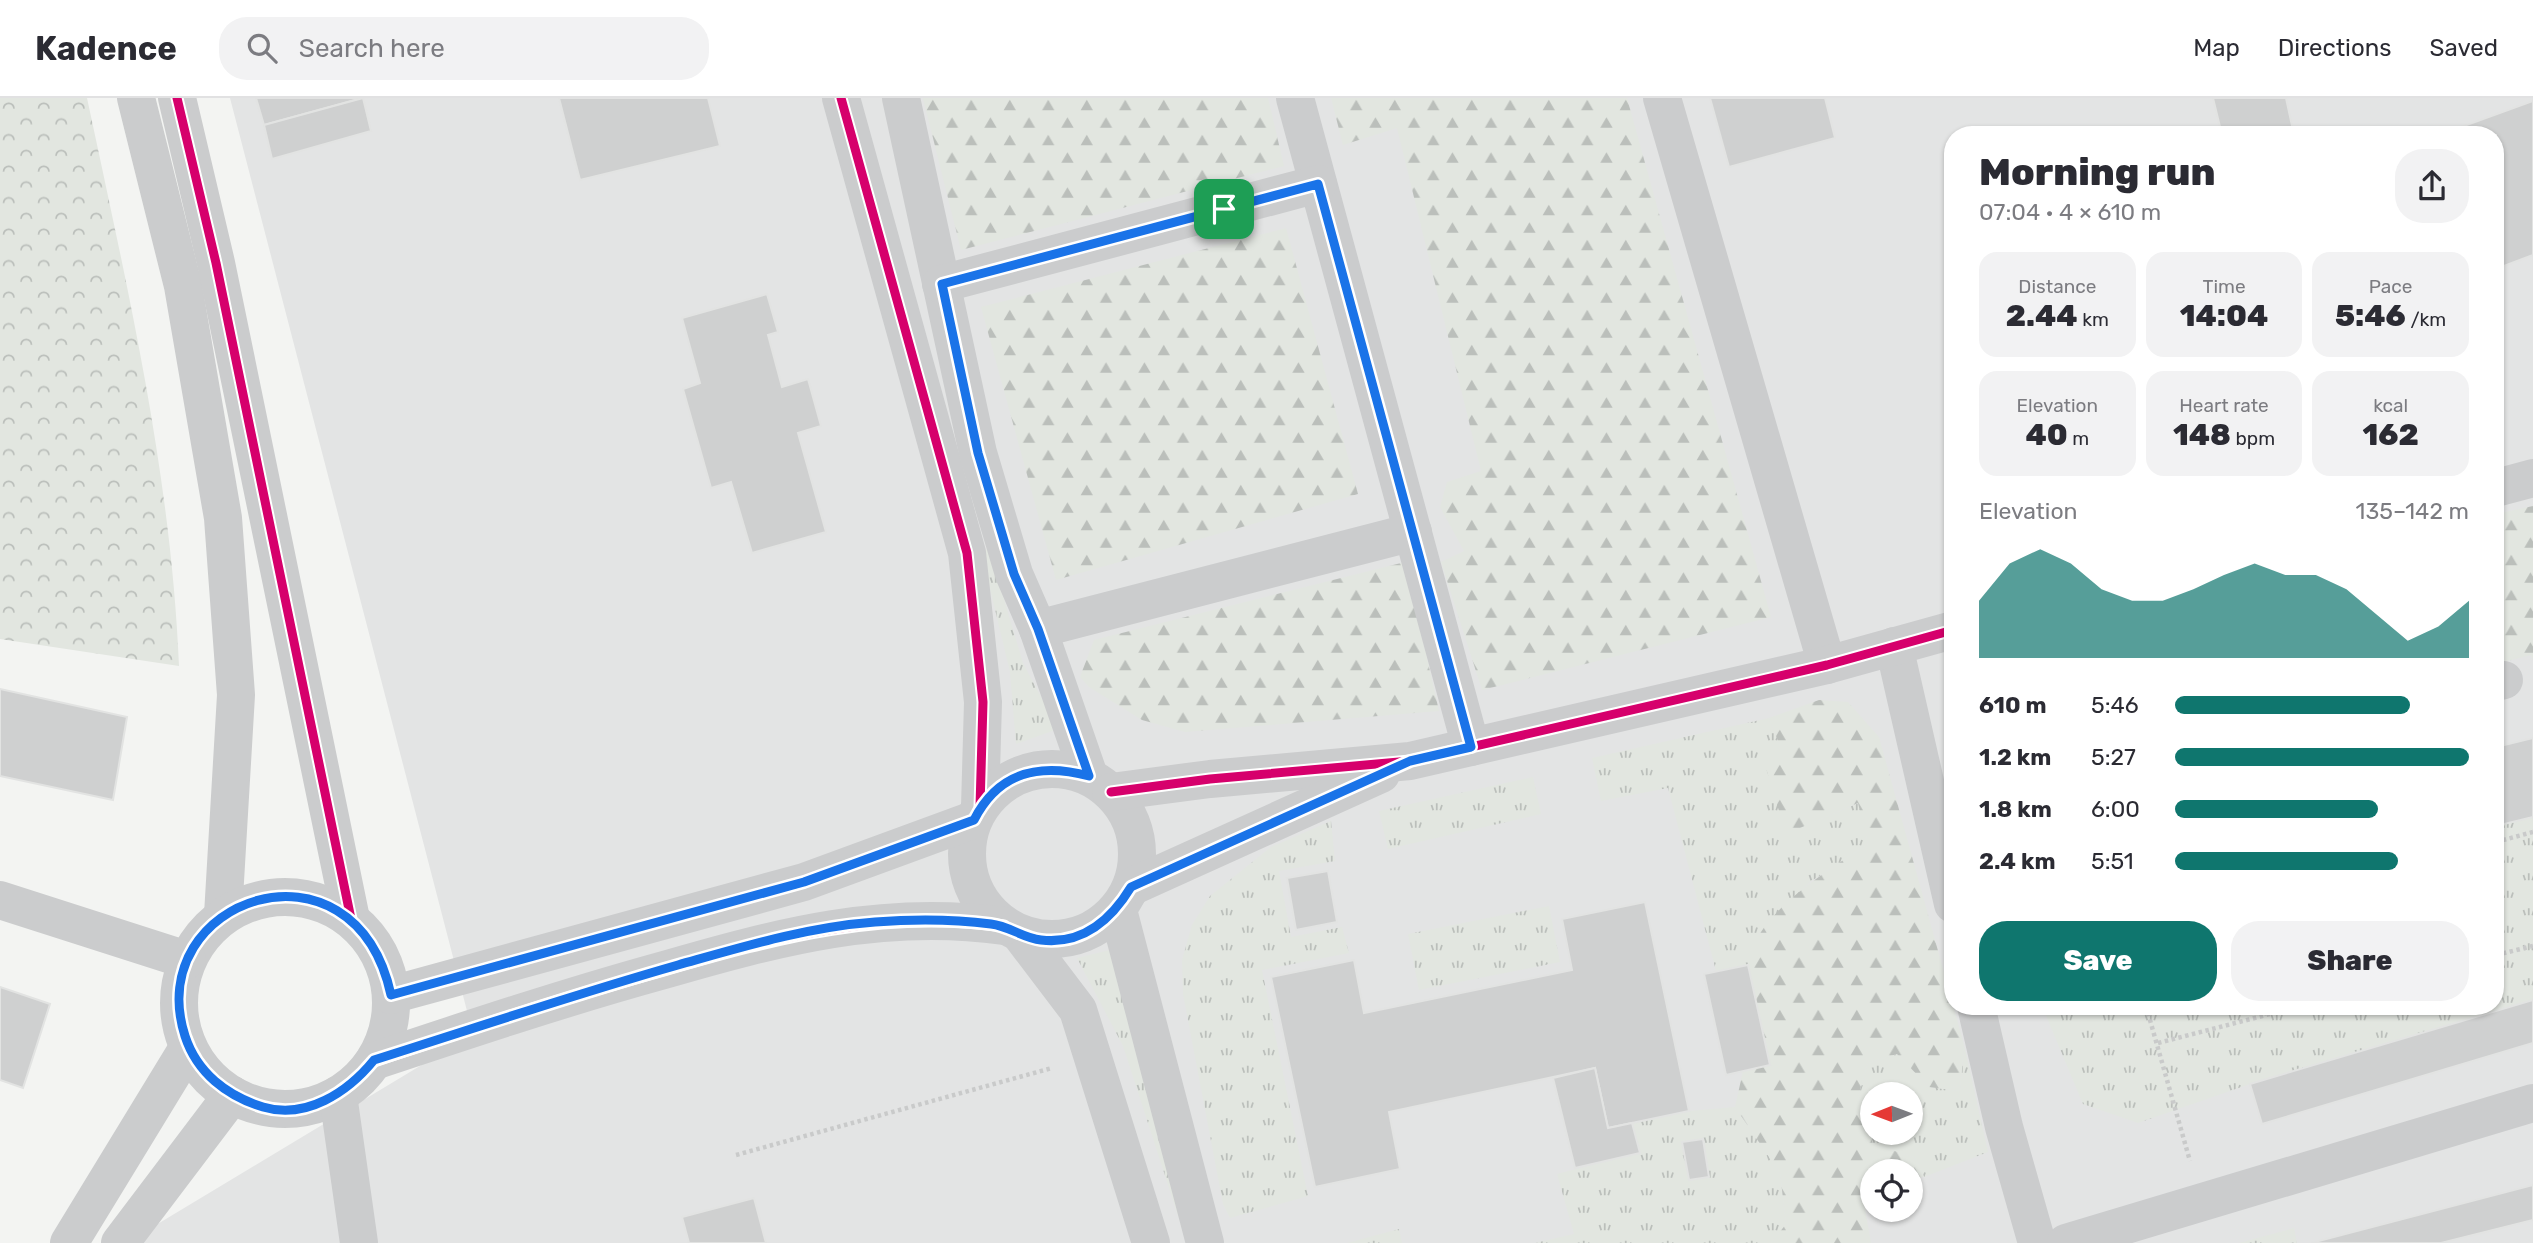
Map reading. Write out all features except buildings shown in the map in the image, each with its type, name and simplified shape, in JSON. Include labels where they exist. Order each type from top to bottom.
[{"type":"street","points":[[136,98],[183,286],[223,518],[236,695],[223,915]]},
{"type":"street","points":[[177,98],[216,263],[351,919]]},
{"type":"street","points":[[841,98],[967,553],[983,702],[977,813],[967,848],[969,878],[982,905],[1012,930],[1078,1010],[1151,1243]]},
{"type":"street","points":[[374,1060],[582,993],[778,937],[873,922],[955,919],[1012,930],[1041,940],[1084,935],[1102,924],[1124,899],[1138,862],[1136,836],[1127,812],[1100,784],[1014,574],[978,453],[901,98]]},
{"type":"street","points":[[1295,98],[1471,747]]},
{"type":"street","points":[[1662,98],[1827,665]]},
{"type":"street","points":[[942,284],[1318,184]]},
{"type":"street","points":[[2504,486],[2533,478]]},
{"type":"street","points":[[1038,629],[1413,532]]},
{"type":"street","points":[[391,995],[804,882],[977,813],[1001,785],[1029,771],[1060,768],[1100,784],[1210,779],[1410,761],[1827,665],[1944,632]]},
{"type":"street","points":[[1894,646],[1944,865]]},
{"type":"street","points":[[1124,899],[1410,761]]},
{"type":"street","points":[[288,896],[320,902],[351,919],[371,941],[384,967],[391,995],[388,1030],[374,1060],[358,1080],[338,1095],[303,1108],[266,1108],[232,1096],[206,1075],[188,1048],[179,1019],[179,989],[187,960],[208,928],[223,915],[254,900],[288,896]]},
{"type":"street","points":[[1124,899],[1205,1243]]},
{"type":"street","points":[[0,900],[187,960]]},
{"type":"street","points":[[1978,1015],[2004,1127],[2037,1243]]},
{"type":"street","points":[[69,1243],[188,1048]]},
{"type":"street","points":[[338,1095],[359,1243]]},
{"type":"street","points":[[120,1243],[232,1096]]},
{"type":"street","points":[[2066,1243],[2533,1103]]},
{"type":"path","points":[[2504,840],[2533,832]]},
{"type":"path","points":[[2504,953],[2533,946]]},
{"type":"path","points":[[2149,1015],[2201,1202]]},
{"type":"path","points":[[2158,1043],[2267,1015]]},
{"type":"path","points":[[736,1155],[1093,1057]]},
{"type":"shaded area","points":[[230,98],[2533,98],[2533,1243],[135,1243],[141,1234],[473,1034]]},
{"type":"green space","points":[[0,98],[87,98],[132,309],[157,451],[167,522],[179,666],[0,639]]},
{"type":"green space","points":[[923,98],[1268,98],[1284,166],[961,250]]},
{"type":"green space","points":[[1331,98],[1627,98],[1771,617],[1482,690],[1441,562],[1464,551],[1440,507],[1447,482],[1481,471],[1397,128],[1343,145]]},
{"type":"green space","points":[[1286,228],[1358,494],[1056,580],[981,307]]},
{"type":"green space","points":[[2533,506],[2533,660],[2531,655],[2504,662],[2504,512]]},
{"type":"green space","points":[[989,549],[1023,663],[1058,729],[1016,744],[1010,672],[981,551]]},
{"type":"green space","points":[[1405,562],[1439,711],[1185,732],[1142,720],[1089,687],[1080,677],[1094,640]]},
{"type":"green space","points":[[1819,700],[1848,702],[1879,737],[1944,973],[1944,1015],[1956,1015],[1964,1045],[1960,1091],[1929,1087],[1897,1054],[1868,1063],[1862,1082],[1860,1082],[1858,1097],[1860,1145],[1876,1145],[1916,1159],[1860,1159],[1860,1222],[1867,1222],[1871,1243],[1771,1243],[1786,1224],[1780,1173],[1735,1107],[1743,1071],[1770,1065],[1748,972],[1753,946],[1764,928],[1796,895],[1868,844],[1858,803],[1786,834],[1766,768],[1780,746],[1769,718]]},
{"type":"green space","points":[[1769,718],[1780,746],[1787,833],[1859,803],[1868,844],[1810,882],[1759,934],[1748,965],[1716,971],[1668,788],[1601,801],[1592,758]]},
{"type":"green space","points":[[1533,777],[1541,814],[1388,849],[1379,811]]},
{"type":"green space","points":[[2533,817],[2533,1000],[2504,1009],[2504,824]]},
{"type":"green space","points":[[1331,821],[1335,861],[1279,871],[1291,937],[1342,927],[1349,953],[1262,970],[1308,1196],[1230,1218],[1223,1204],[1183,994],[1182,960],[1192,925],[1210,896],[1271,847]]},
{"type":"green space","points":[[1549,906],[1560,962],[1419,990],[1408,934]]},
{"type":"green space","points":[[1126,946],[1182,1228],[1123,1046],[1077,958]]},
{"type":"green space","points":[[2046,1015],[2482,1015],[2250,1084],[2138,1123],[2083,1104]]},
{"type":"green space","points":[[1964,1045],[1988,1152],[1924,1177],[1923,1159],[1876,1145],[1923,1145],[1923,1082],[1862,1082],[1868,1063],[1897,1054],[1929,1087],[1960,1091]]},
{"type":"green space","points":[[1735,1107],[1780,1173],[1786,1224],[1771,1243],[1535,1243],[1574,1234],[1557,1174],[1639,1153],[1632,1123],[1689,1111]]},
{"type":"green space","points":[[2294,1228],[2297,1243],[2239,1243]]},
{"type":"green space","points":[[1399,1229],[1402,1243],[1347,1243]]},
{"type":"cycle path","points":[[177,98],[216,263],[351,919]]},
{"type":"cycle path","points":[[841,98],[967,553],[983,702],[980,807]]},
{"type":"cycle path","points":[[1111,792],[1210,779],[1410,761],[1827,665],[1944,632]]},
{"type":"cycle path","points":[[374,1061],[591,991],[790,937],[832,929],[916,921],[1004,926]]},
{"type":"route","points":[[1318,184],[1471,747],[1410,761],[1131,887],[1118,910],[1084,935],[1063,940],[1041,940],[1004,926],[955,919],[873,922],[778,937],[582,993],[374,1060],[358,1080],[338,1095],[303,1108],[266,1108],[232,1096],[206,1075],[188,1048],[179,1019],[179,989],[187,960],[208,928],[223,915],[254,900],[288,896],[320,902],[351,919],[371,941],[384,967],[391,995],[804,882],[974,820],[980,807],[1001,785],[1029,771],[1060,768],[1089,776],[1038,629],[1014,574],[978,453],[942,284],[1224,209],[1318,184]]}]
